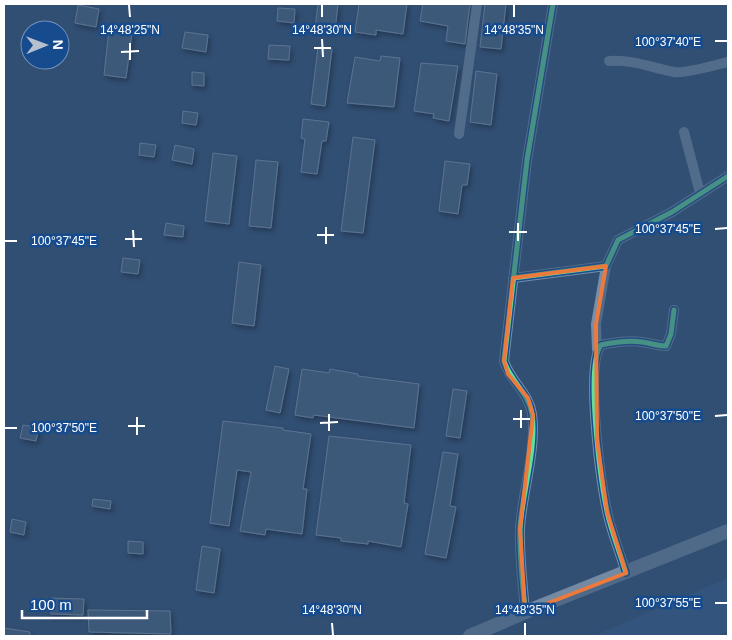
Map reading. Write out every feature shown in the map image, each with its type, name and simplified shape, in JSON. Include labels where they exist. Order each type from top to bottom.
[{"type":"main road","points":[[470,636],[728,531]]},
{"type":"street","points":[[459,134],[477,4]]},
{"type":"street","points":[[525,612],[520,528],[530,460],[532,415],[528,398],[508,374],[504,361],[527,160],[553,4]]},
{"type":"street","points":[[609,61],[620,60],[676,72],[728,62]]},
{"type":"street","points":[[684,132],[700,193]]},
{"type":"street","points":[[626,573],[607,512],[598,449],[595,383],[596,324],[606,266],[618,240],[672,212],[728,176]]},
{"type":"street","points":[[513,278],[606,266]]},
{"type":"street","points":[[597,350],[601,344],[626,340],[666,346],[671,334],[674,310]]},
{"type":"highlighted area","points":[[606,266],[596,324],[597,440],[607,512],[626,573],[525,612],[520,529],[533,415],[528,398],[508,374],[504,361],[513,278]]},
{"type":"water","points":[[728,578],[728,631],[717,636],[593,636]]},
{"type":"building","points":[[318,4],[338,4],[335,31],[315,28]]},
{"type":"building","points":[[359,4],[407,4],[403,34],[376,30],[376,35],[355,32]]},
{"type":"building","points":[[423,4],[470,4],[465,44],[446,41],[448,26],[420,21]]},
{"type":"building","points":[[485,4],[506,4],[501,49],[480,47]]},
{"type":"building","points":[[78,5],[99,9],[96,27],[75,23]]},
{"type":"building","points":[[278,8],[295,9],[294,23],[277,21]]},
{"type":"building","points":[[109,30],[132,33],[126,78],[104,75]]},
{"type":"building","points":[[185,32],[208,35],[206,52],[182,48]]},
{"type":"building","points":[[269,45],[290,46],[289,60],[268,59]]},
{"type":"building","points":[[318,47],[332,49],[325,106],[311,104]]},
{"type":"building","points":[[381,56],[400,58],[394,107],[347,103],[355,57],[380,61]]},
{"type":"building","points":[[421,63],[458,66],[449,121],[433,118],[434,114],[414,111]]},
{"type":"building","points":[[476,71],[497,74],[491,125],[470,122]]},
{"type":"building","points":[[192,72],[204,73],[204,86],[192,85]]},
{"type":"building","points":[[183,111],[198,113],[196,125],[182,123]]},
{"type":"building","points":[[303,119],[329,122],[326,141],[322,141],[317,174],[301,172],[305,139],[301,138]]},
{"type":"building","points":[[353,137],[375,140],[363,233],[341,231]]},
{"type":"building","points":[[140,143],[156,145],[154,157],[139,155]]},
{"type":"building","points":[[175,145],[194,149],[192,164],[172,160]]},
{"type":"building","points":[[213,153],[237,156],[229,224],[205,221]]},
{"type":"building","points":[[256,160],[278,162],[271,228],[249,226]]},
{"type":"building","points":[[445,161],[470,164],[467,185],[462,185],[458,214],[439,211]]},
{"type":"building","points":[[166,223],[184,226],[183,237],[164,235]]},
{"type":"building","points":[[123,258],[140,260],[138,274],[121,272]]},
{"type":"building","points":[[239,262],[261,265],[254,326],[232,323]]},
{"type":"building","points":[[275,366],[289,369],[280,413],[266,410]]},
{"type":"building","points":[[302,369],[329,373],[330,369],[358,374],[358,376],[419,384],[414,428],[314,415],[313,418],[295,415]]},
{"type":"building","points":[[453,389],[467,391],[460,438],[446,436]]},
{"type":"building","points":[[223,421],[283,428],[283,430],[311,434],[303,489],[307,489],[302,534],[266,529],[265,535],[240,531],[251,472],[237,470],[229,526],[210,523]]},
{"type":"building","points":[[23,425],[39,427],[36,441],[20,438]]},
{"type":"building","points":[[329,436],[411,445],[404,503],[408,504],[401,547],[368,541],[368,544],[341,541],[341,538],[316,535]]},
{"type":"building","points":[[443,452],[458,454],[450,506],[456,507],[446,558],[425,554]]},
{"type":"building","points":[[93,499],[111,501],[110,509],[92,506]]},
{"type":"building","points":[[12,519],[26,522],[24,535],[10,532]]},
{"type":"building","points":[[128,541],[143,542],[143,554],[128,553]]},
{"type":"building","points":[[202,546],[220,549],[214,593],[196,590]]},
{"type":"building","points":[[51,598],[84,599],[83,615],[51,614]]},
{"type":"building","points":[[88,610],[170,611],[171,634],[89,632]]},
{"type":"building","points":[[4,628],[30,632],[30,636],[4,636]]},
{"type":"cycle path","points":[[525,612],[520,528],[533,441],[532,414],[527,400],[510,375],[504,361],[527,160],[553,4]]},
{"type":"cycle path","points":[[513,278],[606,266],[618,240],[672,212],[728,176]]},
{"type":"cycle path","points":[[626,573],[609,519],[601,476],[594,399],[596,357],[601,345],[611,343],[637,341],[666,346],[671,334],[674,310]]}]
